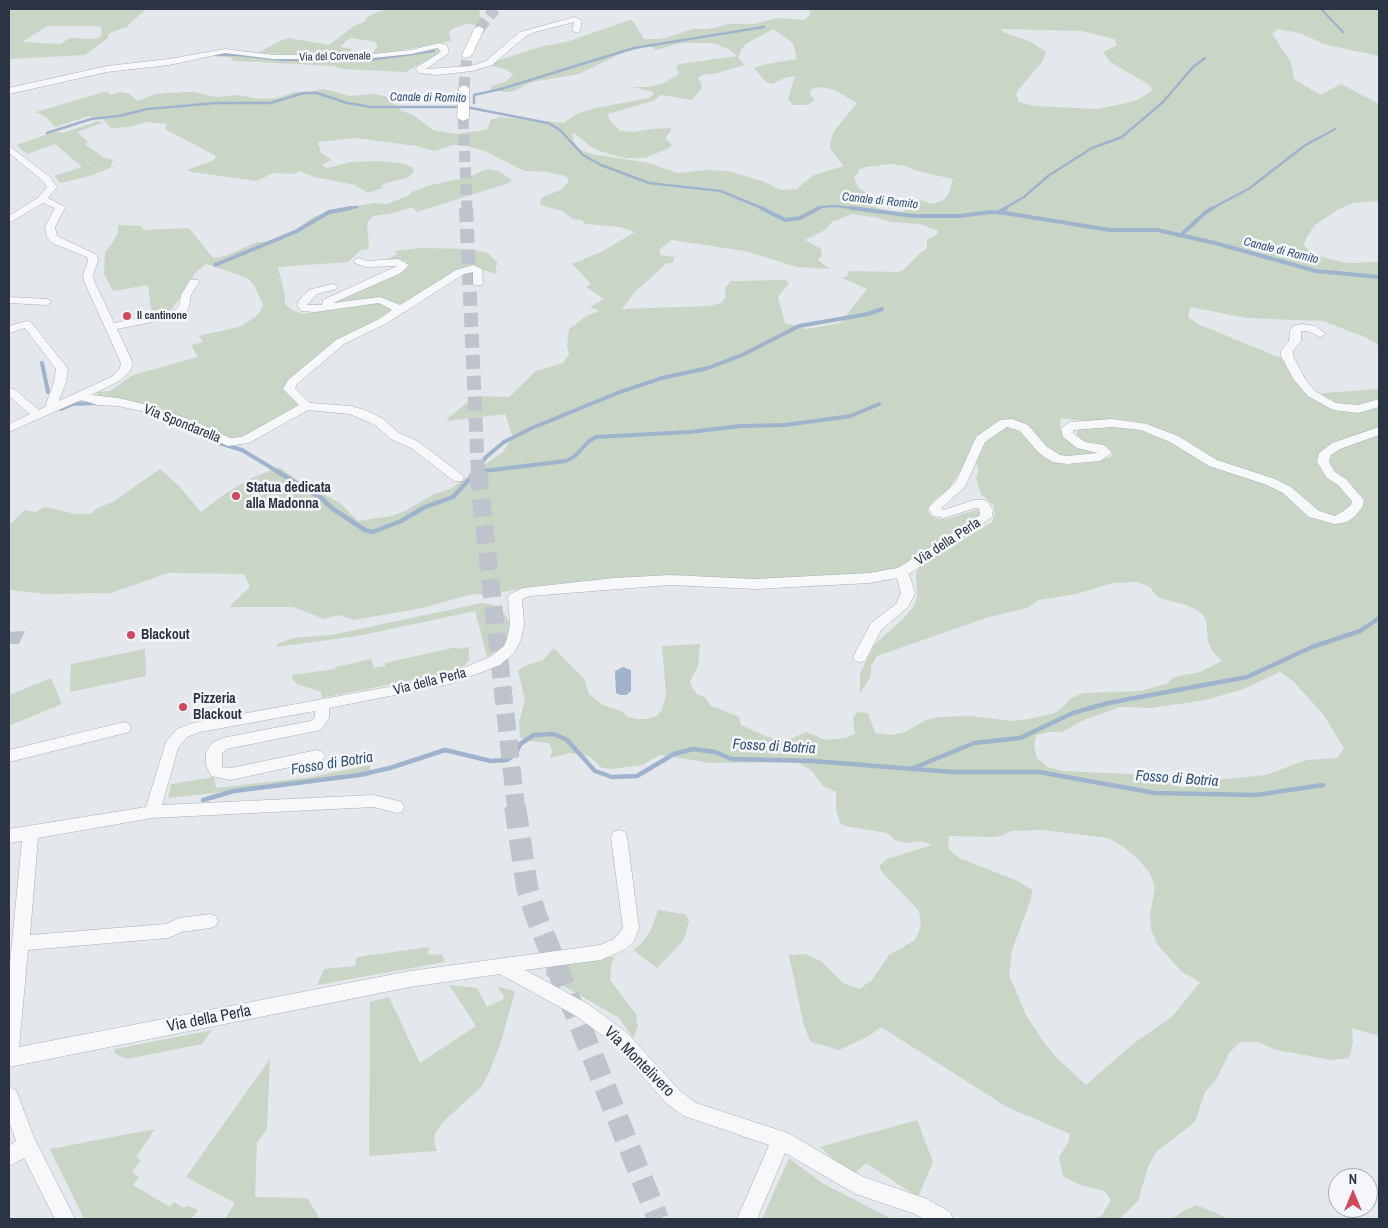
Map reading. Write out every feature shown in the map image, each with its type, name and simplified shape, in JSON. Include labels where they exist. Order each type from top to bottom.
[{"type":"main road","points":[[467,55],[479,29]]},
{"type":"main road","points":[[463,118],[464,88]]},
{"type":"street","name":"Via del Corvenale","points":[[9,91],[106,69],[169,62],[225,51],[273,57],[363,57],[411,52],[439,45],[444,47],[445,53],[420,67],[422,71],[438,72],[472,68],[489,63],[523,34],[532,30],[575,19],[578,21],[576,31]]},
{"type":"street","points":[[9,149],[50,182],[52,187],[42,199],[9,220]]},
{"type":"street","points":[[9,428],[115,379],[127,364],[112,327],[89,281],[88,275],[93,262],[92,255],[56,241],[52,237],[50,227],[60,207],[42,199]]},
{"type":"street","points":[[329,308],[326,304],[327,302],[397,271],[404,265],[398,262],[365,264],[359,261]]},
{"type":"street","points":[[458,478],[415,444],[395,436],[379,422],[364,414],[326,406],[306,406],[289,389],[292,382],[340,342],[383,321],[460,272],[473,268],[478,271],[478,283]]},
{"type":"street","points":[[112,327],[168,318],[178,314],[184,307],[186,295],[194,282]]},
{"type":"street","points":[[332,287],[312,292],[302,303],[303,307],[308,309],[329,308],[380,300],[393,305],[399,310]]},
{"type":"street","points":[[9,300],[47,302]]},
{"type":"street","points":[[9,330],[27,324],[62,369],[60,382],[50,409]]},
{"type":"street","points":[[1320,334],[1311,328],[1296,328],[1295,330],[1296,341],[1287,350],[1287,356],[1300,380],[1312,394],[1334,406],[1358,409],[1379,403]]},
{"type":"street","points":[[10,391],[37,414]]},
{"type":"street","name":"Via Spondarella","points":[[80,396],[98,401],[118,402],[144,408],[190,424],[228,442],[245,440],[306,406]]},
{"type":"street","name":"Via della Perla","points":[[152,812],[171,746],[182,733],[198,727],[450,679],[494,661],[509,649],[514,639],[517,624],[515,597],[528,591],[614,582],[670,580],[755,584],[869,578],[902,572],[986,517],[987,510],[983,504],[974,504],[944,514],[938,513],[934,508],[961,484],[980,440],[1004,423],[1012,423],[1024,428],[1042,449],[1050,455],[1057,459],[1067,460],[1104,456],[1106,453],[1100,448],[1081,445],[1067,434],[1066,428],[1074,425],[1112,424],[1143,427],[1174,440],[1213,463],[1271,482],[1287,490],[1314,514],[1335,520],[1342,519],[1350,513],[1357,506],[1358,500],[1342,482],[1330,476],[1323,462],[1325,453],[1336,446],[1379,431]]},
{"type":"street","points":[[860,657],[876,627],[901,607],[908,593],[902,572]]},
{"type":"street","points":[[317,756],[231,774],[216,772],[214,765],[214,752],[218,746],[316,726],[322,718],[322,704]]},
{"type":"street","points":[[9,756],[124,728]]},
{"type":"street","points":[[9,836],[152,812],[374,801],[396,807]]},
{"type":"street","name":"Via della Perla","points":[[31,833],[9,1058],[454,971],[504,967],[601,952],[620,944],[628,936],[630,928],[619,837]]},
{"type":"street","points":[[20,942],[36,943],[168,931],[179,925],[210,921]]},
{"type":"street","name":"Via Montelivero","points":[[504,967],[582,1010],[620,1038],[673,1097],[691,1110],[781,1140],[856,1184],[920,1206],[943,1219]]},
{"type":"street","points":[[9,1096],[27,1145],[65,1219]]},
{"type":"street","points":[[747,1219],[781,1140]]},
{"type":"street","points":[[9,1158],[27,1145]]},
{"type":"green space","points":[[9,9],[146,9],[126,27],[112,32],[108,35],[108,38],[85,55],[9,59]],"holes":[[[48,26],[101,27],[102,33],[100,37],[95,39],[69,38],[61,44],[22,42]]]},
{"type":"green space","points":[[384,9],[479,9],[481,21],[479,25],[466,24],[452,29],[449,32],[451,41],[387,53],[373,53],[378,45],[375,42],[352,38],[340,47],[353,49],[347,54],[337,56],[258,53],[289,38],[329,45],[354,26]]},
{"type":"green space","points":[[807,9],[1379,9],[1379,56],[1327,45],[1299,33],[1277,29],[1272,34],[1291,62],[1294,79],[1320,95],[1341,84],[1379,104],[1379,201],[1353,203],[1339,209],[1315,225],[1306,238],[1304,245],[1312,254],[1345,263],[1379,262],[1379,345],[1367,338],[1323,321],[1247,318],[1190,307],[1188,317],[1198,324],[1283,359],[1311,397],[1323,393],[1379,389],[1379,1036],[1352,1028],[1353,1043],[1349,1058],[1332,1060],[1276,1050],[1258,1042],[1240,1042],[1229,1053],[1216,1080],[1205,1092],[1195,1122],[1156,1152],[1148,1167],[1138,1201],[1119,1219],[1094,1219],[1102,1215],[1111,1200],[1105,1191],[1080,1185],[1063,1176],[1059,1157],[1068,1143],[1070,1134],[1007,1107],[881,1027],[869,1036],[839,1050],[811,1042],[804,1026],[789,955],[805,954],[821,961],[843,983],[859,989],[872,980],[889,955],[915,940],[921,926],[919,911],[882,872],[879,866],[887,859],[932,845],[921,841],[905,843],[895,840],[887,833],[845,826],[840,823],[836,810],[836,792],[823,786],[812,771],[797,762],[710,763],[660,755],[642,765],[612,769],[602,768],[589,756],[569,753],[550,758],[552,750],[549,743],[528,741],[520,737],[519,722],[525,700],[518,671],[525,666],[543,660],[554,648],[584,679],[589,694],[603,705],[621,711],[628,717],[647,719],[657,716],[662,710],[666,695],[662,646],[700,644],[698,666],[690,681],[692,688],[697,694],[706,698],[710,705],[739,717],[741,725],[768,737],[788,740],[806,732],[826,740],[846,738],[855,734],[853,718],[857,712],[868,713],[875,733],[889,735],[903,733],[926,720],[939,717],[970,716],[1014,721],[1029,719],[1055,713],[1072,698],[1083,693],[1140,691],[1166,684],[1174,677],[1200,672],[1222,661],[1213,652],[1208,642],[1206,619],[1199,611],[1186,605],[1157,597],[1150,587],[1137,582],[1112,583],[1077,594],[1038,600],[1027,608],[986,618],[877,656],[871,666],[871,676],[860,694],[860,673],[874,645],[904,618],[914,606],[917,597],[916,573],[920,566],[992,522],[995,514],[994,506],[981,494],[976,478],[979,471],[976,462],[982,443],[1004,426],[1017,427],[1031,438],[1043,457],[1066,465],[1093,462],[1111,457],[1112,454],[1105,447],[1083,442],[1077,435],[1077,431],[1081,429],[1120,426],[1156,433],[1159,428],[1133,421],[1111,419],[1088,422],[1061,418],[1060,426],[1063,435],[1081,448],[1099,452],[1068,457],[1053,453],[1043,447],[1033,433],[1022,423],[1014,421],[999,422],[978,437],[965,464],[949,489],[933,501],[927,510],[931,516],[938,519],[947,519],[979,510],[981,513],[976,520],[914,560],[894,570],[876,575],[777,580],[664,577],[552,584],[483,595],[473,594],[422,608],[354,620],[339,615],[324,619],[293,607],[229,607],[250,587],[244,574],[168,573],[111,593],[46,594],[9,590],[9,525],[25,510],[35,512],[45,507],[76,514],[90,514],[96,509],[114,501],[160,469],[179,486],[201,512],[226,493],[252,478],[279,467],[297,480],[340,503],[358,521],[392,516],[407,510],[434,494],[450,489],[503,452],[513,437],[505,414],[448,421],[447,419],[475,396],[509,397],[536,371],[563,363],[569,354],[567,346],[569,329],[588,315],[599,311],[590,307],[604,299],[586,287],[591,284],[572,264],[601,252],[635,232],[620,227],[585,224],[582,220],[573,219],[562,211],[541,205],[540,200],[543,197],[560,190],[568,183],[568,178],[565,176],[548,172],[525,171],[485,151],[461,145],[452,145],[435,151],[416,146],[356,138],[318,142],[321,153],[332,160],[321,165],[327,168],[352,162],[382,161],[405,164],[413,168],[414,171],[409,177],[386,183],[381,186],[383,188],[368,193],[355,185],[314,177],[300,171],[294,174],[273,173],[257,181],[192,172],[187,170],[214,160],[216,156],[165,129],[167,124],[146,122],[129,127],[111,128],[103,119],[94,119],[89,116],[55,127],[47,118],[36,112],[107,91],[110,95],[120,92],[130,94],[137,101],[155,94],[185,92],[216,97],[238,95],[259,99],[277,98],[294,92],[324,89],[350,96],[373,94],[385,96],[402,111],[413,115],[433,130],[456,134],[485,130],[488,128],[491,120],[499,117],[563,123],[577,114],[595,108],[649,98],[653,95],[653,92],[632,87],[649,87],[664,83],[679,74],[676,67],[680,64],[737,56],[730,50],[713,43],[681,43],[656,50],[650,45],[620,54],[579,74],[532,82],[514,91],[506,92],[491,90],[491,86],[505,82],[513,75],[506,69],[492,66],[493,62],[543,46],[566,42],[630,20],[633,21],[644,39],[662,39],[693,29],[709,29],[729,24],[755,24],[776,18],[804,20],[810,15],[810,11]],"holes":[[[773,29],[793,43],[797,59],[754,68],[766,82],[773,84],[784,78],[795,76],[788,99],[793,105],[807,105],[815,100],[810,95],[811,89],[822,87],[834,90],[857,103],[834,131],[830,143],[830,149],[844,166],[814,175],[796,189],[781,190],[762,181],[728,171],[707,170],[677,173],[649,163],[592,154],[581,150],[573,141],[573,132],[590,146],[624,158],[645,158],[669,148],[672,145],[665,138],[671,131],[671,128],[634,132],[620,131],[609,119],[608,114],[653,101],[661,95],[692,100],[701,89],[702,85],[698,78],[702,75],[718,73],[745,65],[738,58],[746,44]],[[1001,29],[1082,31],[1114,39],[1117,45],[1103,52],[1110,62],[1148,84],[1152,88],[1151,92],[1135,101],[1098,109],[1035,106],[1019,102],[1016,94],[1018,90],[1042,62],[1046,52],[1031,42],[1003,32]],[[892,164],[953,179],[949,193],[944,200],[933,204],[920,200],[910,204],[902,212],[885,210],[856,202],[857,199],[869,195],[858,187],[854,177],[859,172],[858,170],[866,167]],[[852,214],[879,218],[891,222],[920,224],[938,231],[937,234],[927,240],[927,248],[899,272],[849,271],[847,276],[842,278],[867,289],[840,323],[807,329],[785,323],[778,297],[789,283],[786,280],[731,281],[725,288],[726,296],[721,303],[708,306],[622,309],[635,292],[667,263],[672,263],[675,257],[660,255],[660,249],[672,240],[745,251],[797,267],[830,269],[818,260],[822,255],[821,249],[805,240],[823,231],[832,222]],[[1280,672],[1293,681],[1323,714],[1344,748],[1337,758],[1306,760],[1266,775],[1195,782],[1182,788],[1168,779],[1153,775],[1062,771],[1048,767],[1037,758],[1034,746],[1036,735],[1062,732],[1084,720],[1120,707],[1151,708],[1206,700],[1244,689]],[[1043,830],[1108,838],[1124,847],[1139,860],[1150,874],[1155,887],[1150,915],[1151,929],[1157,944],[1182,972],[1200,982],[1172,1017],[1134,1043],[1086,1085],[1045,1044],[1026,1015],[1009,975],[1012,950],[1031,899],[1032,890],[1018,881],[959,858],[948,848],[949,836],[998,837],[1011,831]]]},
{"type":"green space","points":[[439,48],[440,51],[436,55],[406,72],[234,61],[230,57],[203,55],[229,52],[269,58],[352,59]]},
{"type":"green space","points":[[98,121],[102,123],[77,132],[88,142],[85,144],[104,158],[113,161],[110,168],[100,172],[70,148],[99,172],[93,175],[60,183],[54,176],[82,167],[55,144],[27,154],[16,145],[52,133],[63,133]]},
{"type":"green space","points":[[487,169],[498,171],[512,180],[509,183],[417,212],[412,207],[394,213],[373,216],[367,223],[369,249],[361,250],[348,262],[278,267],[285,295],[285,304],[292,310],[302,314],[377,302],[392,309],[389,316],[366,326],[291,380],[299,402],[297,407],[249,435],[229,439],[190,422],[98,397],[97,392],[110,391],[133,375],[198,357],[191,345],[203,342],[199,336],[242,326],[259,314],[263,305],[254,285],[247,278],[207,264],[209,261],[195,273],[186,291],[170,311],[152,316],[148,285],[113,291],[104,274],[105,252],[118,232],[118,225],[141,226],[144,230],[189,228],[213,258],[225,256],[257,242],[273,242],[288,236],[313,217],[328,212],[374,203],[386,204],[431,185],[469,177]]},
{"type":"green space","points":[[421,248],[471,249],[488,253],[497,262],[495,274],[475,267],[405,304],[379,298],[332,304],[334,301],[407,267],[406,261],[386,260],[397,254],[395,251]]},
{"type":"green space","points":[[482,603],[490,604],[502,610],[509,621],[510,630],[506,642],[500,650],[487,657],[475,611],[358,636],[277,647],[277,644],[293,638],[331,635]]},
{"type":"green space","points":[[457,647],[457,649],[469,647],[469,660],[462,668],[442,674],[322,698],[321,692],[297,684],[293,680],[292,675],[335,669],[336,667],[371,659],[374,668],[385,666],[385,663]]},
{"type":"green space","points":[[145,649],[146,676],[70,692],[71,664]]},
{"type":"green space","points":[[51,678],[62,704],[9,726],[9,695]]},
{"type":"green space","points":[[370,765],[370,776],[168,798],[171,784],[214,777],[216,788],[312,777]]},
{"type":"green space","points":[[658,910],[685,914],[689,920],[683,941],[657,968],[633,950],[639,946],[650,932]]},
{"type":"green space","points":[[429,947],[428,955],[442,954],[445,962],[317,985],[324,969],[355,966],[357,957]]},
{"type":"green space","points":[[615,957],[611,964],[610,980],[636,1014],[638,1027],[633,1038],[619,1018],[545,975],[549,967]]},
{"type":"green space","points":[[449,985],[477,988],[487,1007],[505,998],[498,987],[515,991],[501,1042],[488,1075],[481,1087],[443,1122],[435,1134],[434,1143],[437,1151],[369,1156],[370,1002],[389,997],[420,1063],[476,1026]]},
{"type":"green space","points":[[212,1030],[202,1044],[126,1059],[114,1053],[115,1049]]},
{"type":"green space","points":[[270,1059],[267,1129],[257,1143],[255,1197],[307,1198],[320,1219],[225,1219],[235,1203],[186,1177]]},
{"type":"green space","points":[[917,1120],[933,1162],[918,1197],[866,1163],[852,1176],[820,1147]]},
{"type":"green space","points":[[155,1129],[136,1157],[141,1160],[132,1172],[139,1177],[133,1185],[170,1207],[174,1202],[184,1208],[188,1206],[198,1210],[191,1219],[84,1219],[50,1149]]},
{"type":"green space","points":[[789,1158],[822,1183],[892,1219],[762,1219]]},
{"type":"green space","points":[[1196,1205],[1216,1213],[1228,1219],[1172,1219]]},
{"type":"water","points":[[623,667],[631,670],[631,691],[626,695],[620,695],[616,693],[615,671]]},
{"type":"building","points":[[25,631],[19,644],[9,644],[9,632]]},
{"type":"waterway","points":[[1321,9],[1343,32]]},
{"type":"waterway","points":[[474,103],[474,95],[501,89],[634,48],[764,27]]},
{"type":"waterway","points":[[216,55],[238,55],[283,60],[369,60],[434,51]]},
{"type":"waterway","points":[[1003,209],[1024,197],[1048,176],[1092,148],[1122,137],[1163,102],[1193,67],[1205,58]]},
{"type":"waterway","name":"Canale di Romito","points":[[47,133],[91,119],[119,116],[147,109],[216,103],[270,103],[304,93],[317,93],[347,103],[371,107],[466,107],[548,123],[560,130],[583,155],[601,165],[649,183],[721,191],[764,209]]},
{"type":"waterway","points":[[1211,209],[1250,188],[1304,146],[1335,129]]},
{"type":"waterway","name":"Canale di Romito","points":[[819,208],[835,206],[861,209]]},
{"type":"waterway","points":[[344,209],[357,207]]},
{"type":"waterway","points":[[215,265],[297,231],[329,212],[351,208]]},
{"type":"waterway","name":"Canale di Romito","points":[[761,208],[785,220],[800,218],[819,208]]},
{"type":"waterway","name":"Canale di Romito","points":[[851,208],[914,216],[960,216],[990,212],[1005,213],[1110,230],[1157,230],[1215,243],[1316,271],[1379,277]]},
{"type":"waterway","name":"Canale di Romito","points":[[999,212],[1006,208]]},
{"type":"waterway","points":[[1181,235],[1213,208]]},
{"type":"waterway","points":[[475,473],[486,457],[504,442],[532,428],[620,392],[662,378],[708,368],[742,355],[799,326],[868,314],[882,309]]},
{"type":"waterway","points":[[42,363],[48,392]]},
{"type":"waterway","points":[[61,409],[73,404],[96,403]]},
{"type":"waterway","points":[[278,472],[321,498],[333,509],[365,530],[373,532],[401,521],[425,507],[453,497],[476,472],[566,461],[575,456],[589,441],[596,437],[690,432],[740,426],[785,425],[851,416],[879,404]]},
{"type":"waterway","points":[[201,433],[219,443],[242,450],[280,473]]},
{"type":"waterway","points":[[911,769],[974,743],[1020,738],[1073,713],[1108,703],[1247,677],[1312,647],[1360,631],[1379,618]]},
{"type":"waterway","name":"Fosso di Botria","points":[[203,800],[234,791],[359,775],[390,768],[445,750],[491,761],[507,760],[516,753],[520,744],[534,735],[554,734],[567,740],[595,771],[612,777],[637,776],[674,754],[693,749],[715,752],[732,759],[813,761],[911,769]]},
{"type":"waterway","name":"Fosso di Botria","points":[[911,769],[952,772],[1039,772],[1155,793],[1256,795],[1323,785]]},
{"type":"tunnel","points":[[479,29],[495,9]]},
{"type":"tunnel","points":[[464,88],[467,55]]},
{"type":"tunnel","points":[[463,118],[467,209]]},
{"type":"tunnel","points":[[466,208],[478,473]]},
{"type":"tunnel","points":[[478,472],[516,807]]},
{"type":"tunnel","points":[[515,806],[527,887],[535,913],[658,1219]]},
{"type":"place","name":"Il cantinone","points":[[127,316]]},
{"type":"place","name":"Statua dedicata alla Madonna","points":[[236,496]]},
{"type":"place","name":"Blackout","points":[[131,635]]},
{"type":"place","name":"Pizzeria Blackout","points":[[183,707]]}]
